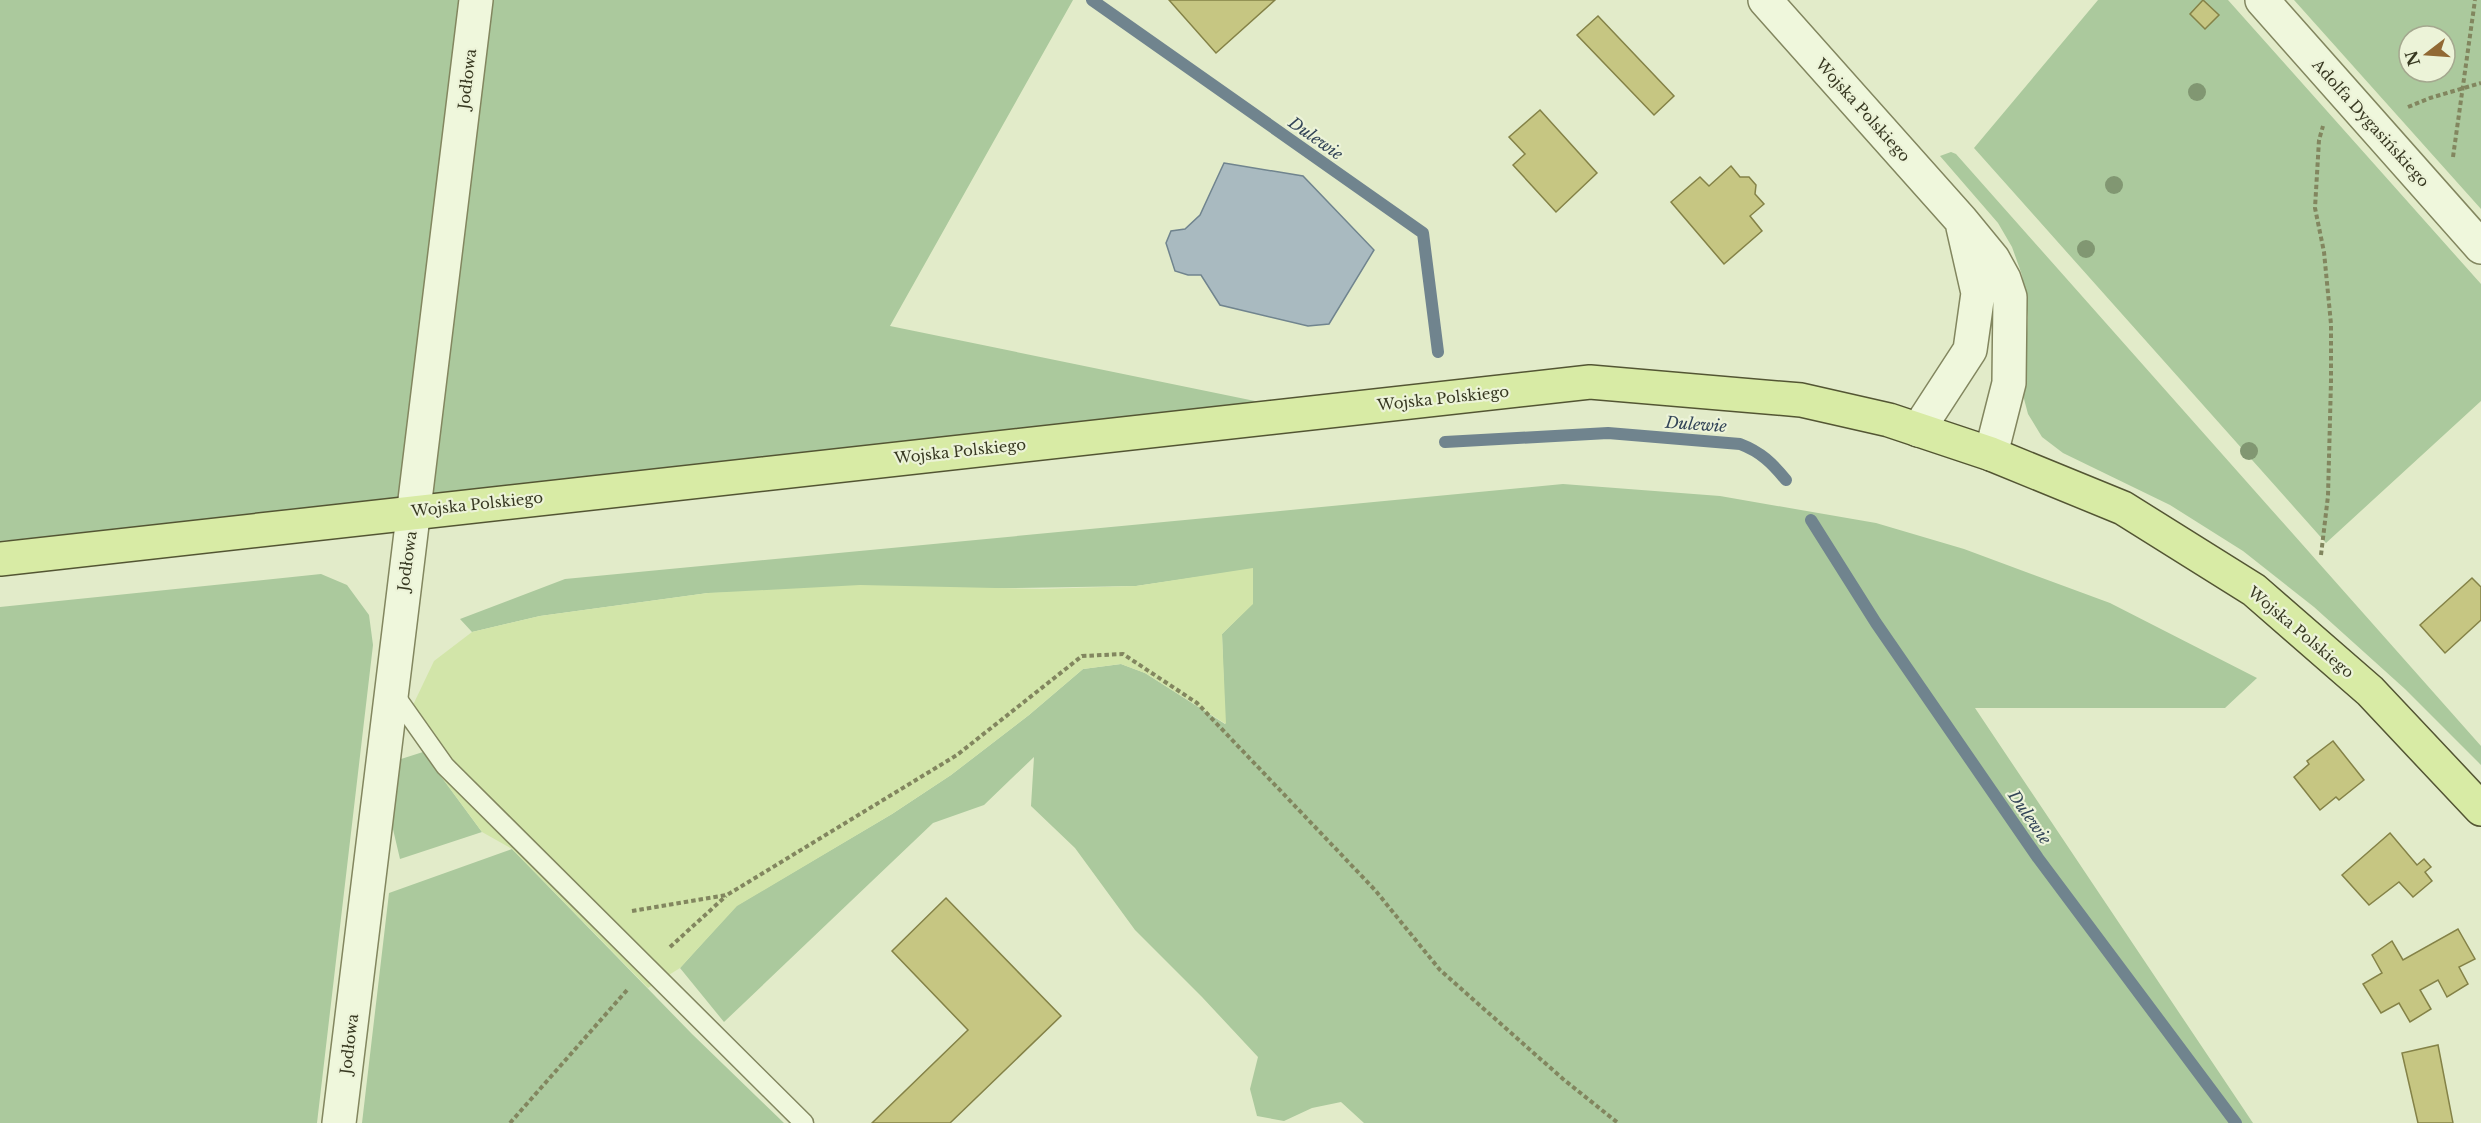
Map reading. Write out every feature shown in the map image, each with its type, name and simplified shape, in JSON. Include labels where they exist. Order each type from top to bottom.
[{"type":"main road","name":"Wojska Polskiego","points":[[0,559],[414,511],[1590,382],[1801,400],[1889,420],[1991,454],[2123,508],[2254,590],[2370,691],[2481,809]]},
{"type":"street","name":"Jodłowa","points":[[339,1123],[476,0]]},
{"type":"street","name":"Wojska Polskiego","points":[[1765,0],[1961,220],[1993,259],[2004,279],[2010,297],[2009,383],[1991,454]]},
{"type":"street","name":"Adolfa Dygasińskiego","points":[[2262,0],[2481,247]]},
{"type":"street","name":"Wojska Polskiego","points":[[1918,430],[1970,350],[1978,293],[1961,220]]},
{"type":"lane","points":[[391,690],[445,766],[804,1123]]},
{"type":"path","points":[[2452,158],[2475,0]]},
{"type":"path","points":[[2401,110],[2430,98],[2481,83]]},
{"type":"path","points":[[2321,555],[2328,496],[2331,324],[2324,252],[2315,208],[2315,186],[2319,140],[2324,121]]},
{"type":"path","points":[[510,1123],[647,968],[727,896],[957,755],[1082,656],[1123,654],[1197,703],[1375,890],[1440,970],[1618,1123]]},
{"type":"path","points":[[596,916],[727,896]]},
{"type":"shaded area","points":[[0,0],[1073,0],[890,326],[1294,409],[398,506],[0,541]]},
{"type":"shaded area","points":[[2098,0],[2228,0],[2481,284],[2481,401],[2326,543],[1974,148]]},
{"type":"shaded area","points":[[2294,0],[2481,0],[2481,209]]},
{"type":"shaded area","points":[[1951,152],[1956,154],[2481,746],[2481,765],[2405,689],[2314,607],[2243,551],[2170,505],[2063,453],[2042,437],[2028,414],[2023,395],[2028,317],[2022,275],[2012,247],[1998,223],[1940,156]]},
{"type":"shaded area","points":[[1224,163],[1303,176],[1374,250],[1329,324],[1308,326],[1220,305],[1201,275],[1188,275],[1175,271],[1166,243],[1171,231],[1185,229],[1200,215]]},
{"type":"shaded area","points":[[1563,484],[1720,496],[1876,523],[1964,549],[2110,603],[2257,678],[2225,708],[1975,708],[2253,1123],[1364,1123],[1341,1102],[1312,1108],[1284,1121],[1257,1116],[1250,1089],[1258,1057],[1135,930],[1075,848],[1031,806],[1034,757],[984,805],[933,823],[724,1022],[680,968],[736,906],[892,814],[951,775],[1029,715],[1083,669],[1121,664],[1145,673],[1225,724],[1222,634],[1253,603],[1253,569],[1136,586],[708,593],[540,616],[472,632],[460,619],[565,579]]},
{"type":"shaded area","points":[[321,574],[347,585],[369,615],[373,645],[317,1123],[0,1123],[0,607]]},
{"type":"shaded area","points":[[423,752],[482,832],[400,859],[392,825],[401,759]]},
{"type":"shaded area","points":[[512,849],[692,1034],[784,1123],[362,1123],[389,893]]},
{"type":"sand","points":[[1253,568],[1253,604],[1222,634],[1226,724],[1145,673],[1121,664],[1083,669],[1029,715],[951,775],[892,814],[737,906],[680,968],[648,988],[512,849],[482,832],[423,752],[413,705],[434,661],[472,632],[540,616],[708,593],[860,585],[1042,589],[1136,586]]},
{"type":"building","points":[[1169,0],[1275,0],[1216,53]]},
{"type":"building","points":[[2203,0],[2219,15],[2205,29],[2190,14]]},
{"type":"building","points":[[1598,16],[1674,96],[1654,115],[1577,35]]},
{"type":"building","points":[[1540,110],[1597,173],[1556,212],[1513,165],[1525,154],[1509,137]]},
{"type":"building","points":[[1731,166],[1740,177],[1749,177],[1756,185],[1755,194],[1764,204],[1750,216],[1762,231],[1724,264],[1671,202],[1700,177],[1709,186]]},
{"type":"building","points":[[2472,578],[2481,587],[2481,620],[2445,653],[2420,625]]},
{"type":"building","points":[[2333,741],[2364,780],[2339,800],[2336,797],[2320,810],[2294,777],[2309,764],[2307,761]]},
{"type":"building","points":[[2390,833],[2417,865],[2424,859],[2431,867],[2425,872],[2432,881],[2413,897],[2399,882],[2369,905],[2342,875]]},
{"type":"building","points":[[946,898],[1061,1016],[950,1123],[872,1123],[968,1030],[892,951]]},
{"type":"building","points":[[2458,929],[2475,959],[2459,967],[2468,984],[2447,997],[2438,980],[2420,990],[2431,1009],[2410,1022],[2399,1003],[2381,1013],[2363,984],[2382,973],[2372,955],[2392,941],[2403,960]]},
{"type":"building","points":[[2438,1045],[2453,1123],[2418,1123],[2402,1053]]},
{"type":"waterway","name":"Dulewie","points":[[1092,0],[1423,233],[1438,352]]},
{"type":"waterway","name":"Dulewie","points":[[1445,442],[1608,433],[1740,444],[1766,459],[1786,480]]},
{"type":"waterway","name":"Dulewie","points":[[1811,520],[1876,623],[2038,858],[2236,1123]]}]
